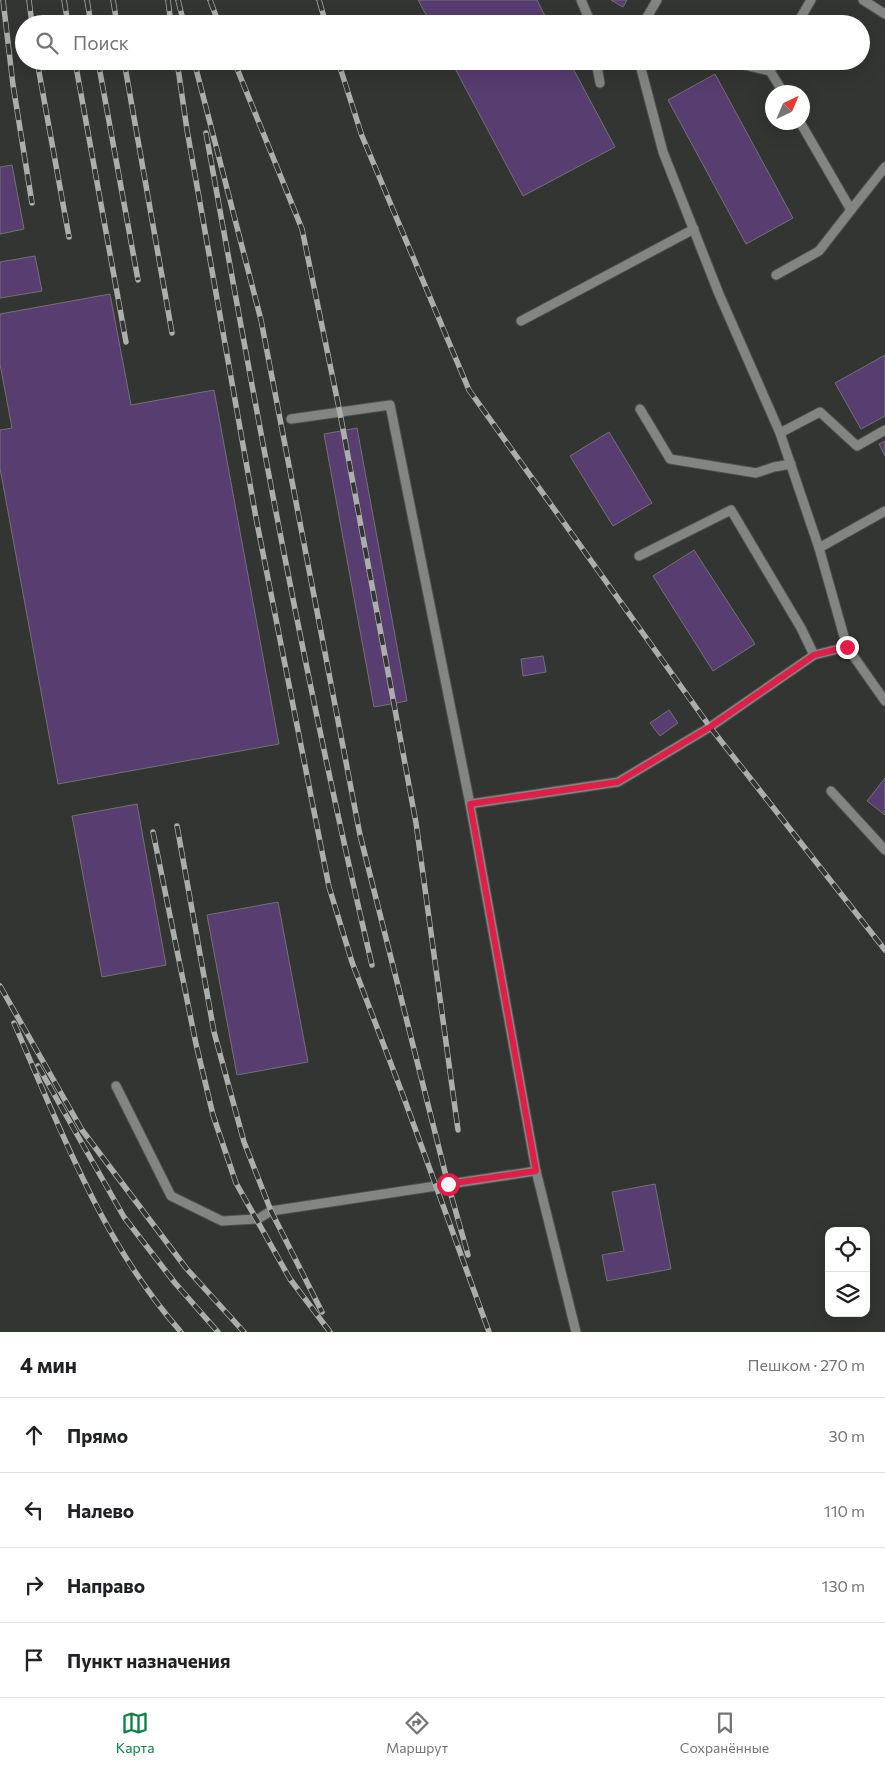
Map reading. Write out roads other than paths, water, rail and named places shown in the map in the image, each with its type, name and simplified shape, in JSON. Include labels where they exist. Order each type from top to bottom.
[{"type":"lane","points":[[581,0],[588,15]]},
{"type":"lane","points":[[648,15],[657,0]]},
{"type":"lane","points":[[802,15],[811,0]]},
{"type":"lane","points":[[864,0],[885,14]]},
{"type":"lane","points":[[598,70],[600,83]]},
{"type":"lane","points":[[641,70],[664,152],[719,294],[780,434],[791,464],[819,548],[847,647],[885,701]]},
{"type":"lane","points":[[766,70],[770,71],[779,85]]},
{"type":"lane","points":[[805,130],[851,210]]},
{"type":"lane","points":[[776,275],[819,251],[885,167]]},
{"type":"lane","points":[[521,321],[694,229]]},
{"type":"lane","points":[[291,420],[390,406],[470,804],[536,1171],[576,1332]]},
{"type":"lane","points":[[640,409],[670,459],[756,473],[791,464]]},
{"type":"lane","points":[[780,434],[820,412],[857,446],[885,430]]},
{"type":"lane","points":[[639,556],[731,510],[801,628],[814,655]]},
{"type":"lane","points":[[819,548],[885,510]]},
{"type":"lane","points":[[470,804],[618,782],[710,727],[814,655],[847,647]]},
{"type":"lane","points":[[831,791],[885,850]]},
{"type":"lane","points":[[116,1086],[172,1196],[222,1221],[258,1218],[271,1211],[536,1171]]},
{"type":"railway","points":[[3,0],[13,85],[32,203]]},
{"type":"railway","points":[[29,0],[31,15]]},
{"type":"railway","points":[[64,0],[66,15]]},
{"type":"railway","points":[[87,0],[90,15]]},
{"type":"railway","points":[[113,0],[116,15]]},
{"type":"railway","points":[[168,0],[170,15]]},
{"type":"railway","points":[[178,0],[182,15]]},
{"type":"railway","points":[[210,0],[216,15]]},
{"type":"railway","points":[[319,0],[323,15]]},
{"type":"railway","points":[[39,70],[69,237]]},
{"type":"railway","points":[[77,70],[126,342]]},
{"type":"railway","points":[[100,70],[138,280]]},
{"type":"railway","points":[[126,70],[172,333]]},
{"type":"railway","points":[[178,70],[187,130],[256,518],[329,887],[352,962],[404,1098],[489,1332]]},
{"type":"railway","points":[[196,70],[261,320],[360,835],[448,1184],[468,1255]]},
{"type":"railway","points":[[238,70],[302,229],[340,413],[416,823],[458,1130]]},
{"type":"railway","points":[[341,70],[362,136],[469,390],[710,727],[885,950]]},
{"type":"railway","points":[[206,133],[263,446],[304,654],[372,965]]},
{"type":"railway","points":[[177,826],[214,1032],[244,1142],[271,1211],[322,1312]]},
{"type":"railway","points":[[153,832],[196,1044],[213,1115],[236,1183],[290,1279],[330,1332]]},
{"type":"railway","points":[[0,986],[82,1130],[186,1268],[244,1332]]},
{"type":"railway","points":[[14,1023],[67,1144],[106,1223],[128,1261],[153,1298],[181,1332]]},
{"type":"railway","points":[[38,1066],[124,1217],[175,1283],[218,1332]]}]
